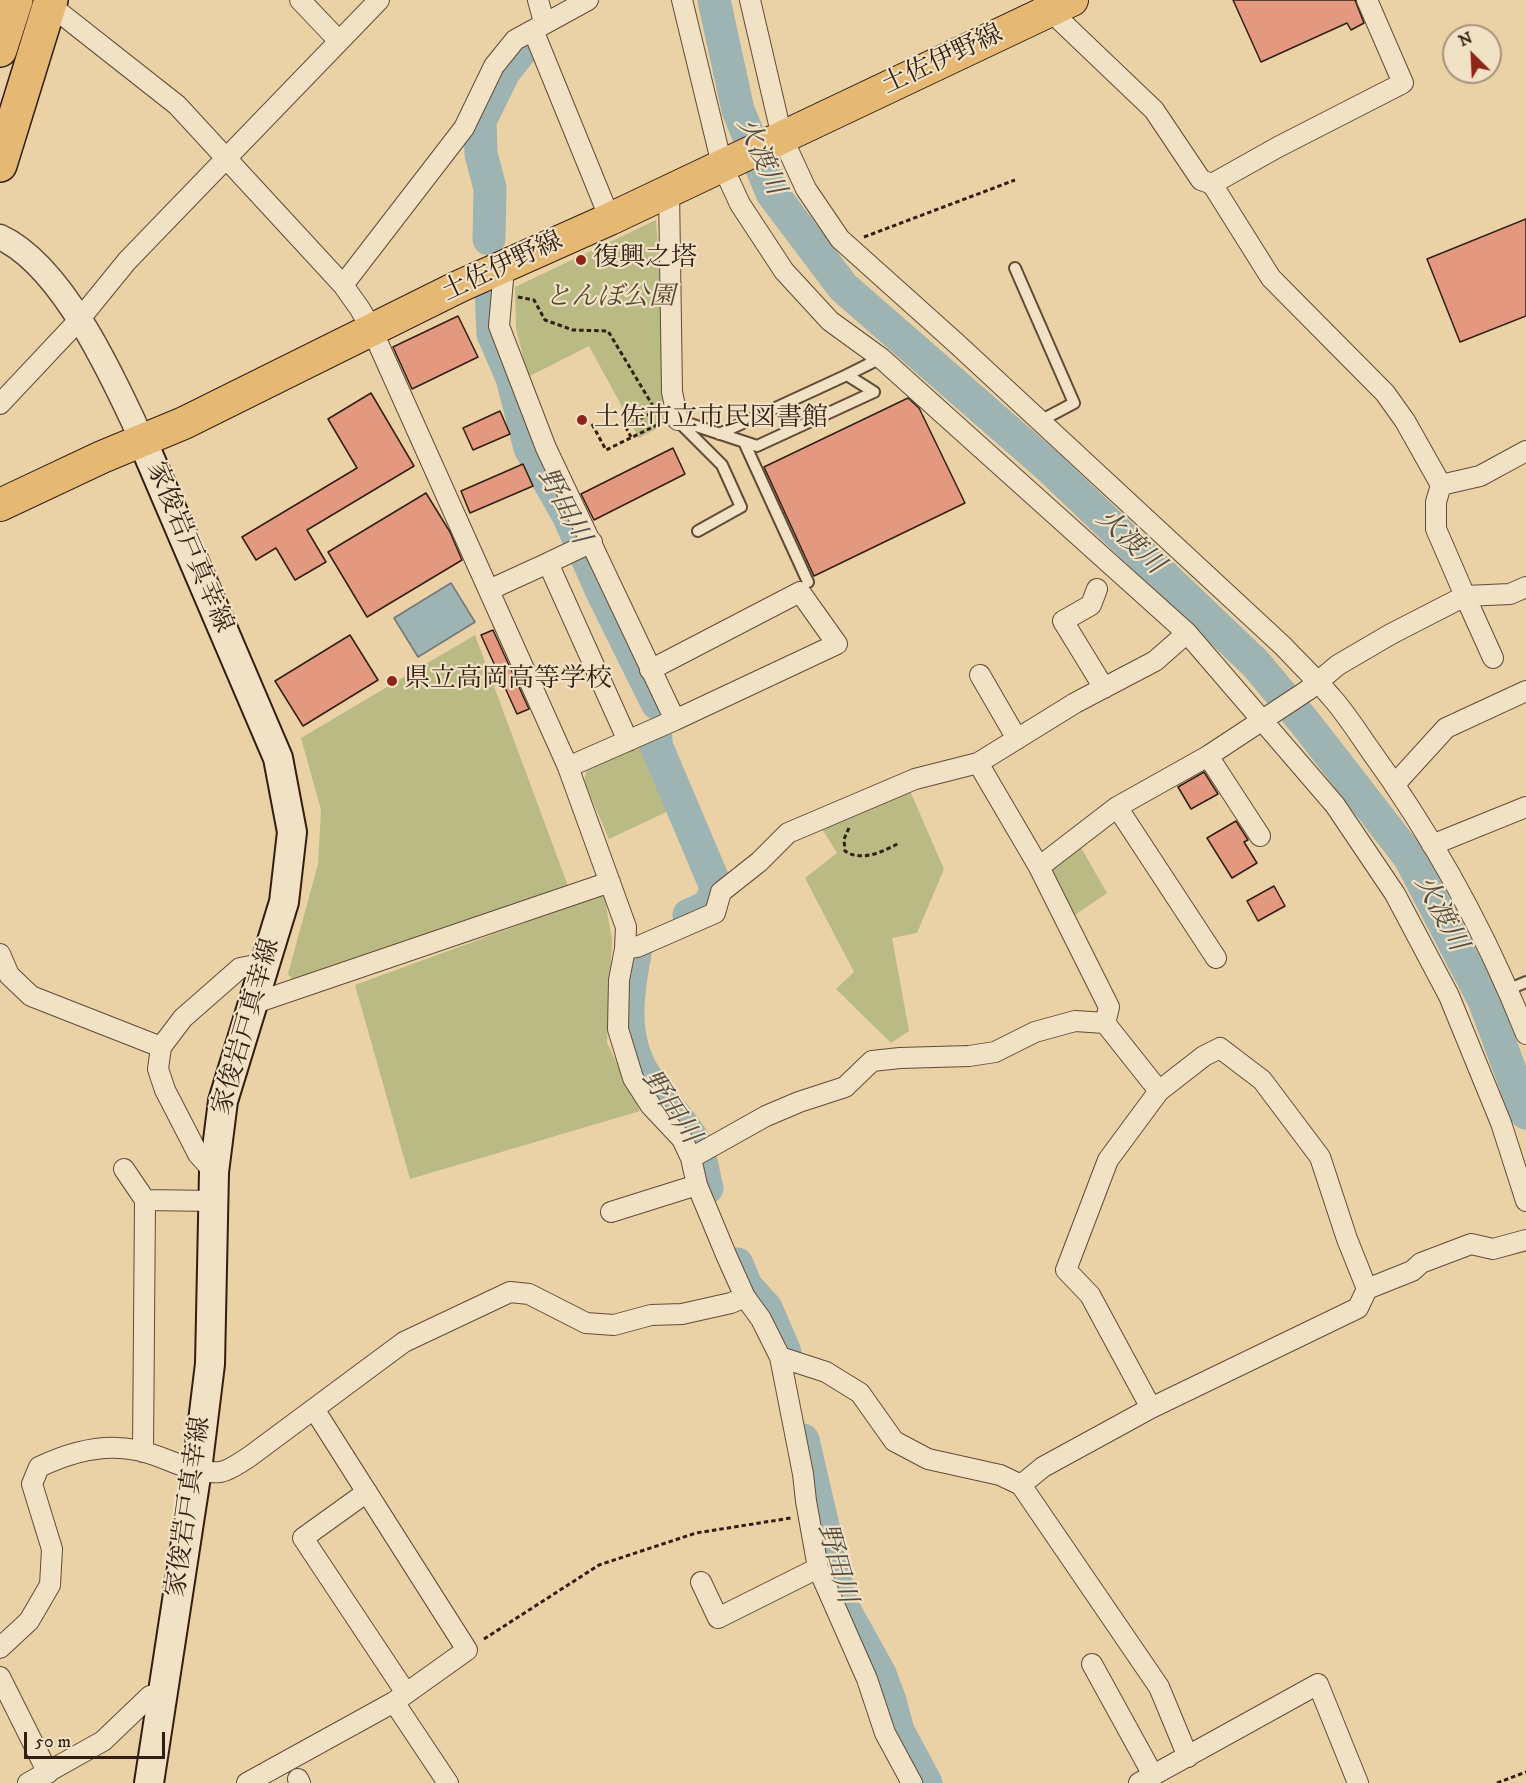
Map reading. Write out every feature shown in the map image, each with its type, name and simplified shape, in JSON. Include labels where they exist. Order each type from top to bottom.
[{"type":"highway","points":[[0,50],[16,0]]},
{"type":"highway","points":[[0,165],[50,3]]},
{"type":"main road","name":"土佐伊野線","points":[[0,505],[184,423],[460,286],[503,281],[610,219],[1054,3]]},
{"type":"main road","name":"家俊岩戸真幸線","points":[[142,440],[278,758],[292,832],[284,902],[255,1004],[223,1101],[214,1172],[210,1364],[197,1470],[149,1783]]},
{"type":"street","points":[[300,0],[339,41]]},
{"type":"street","points":[[0,404],[79,320],[127,261],[379,0]]},
{"type":"street","points":[[538,0],[538,26],[610,219]]},
{"type":"street","points":[[343,285],[464,128],[494,66],[515,40],[588,0]]},
{"type":"street","points":[[682,0],[727,163],[741,204],[784,271],[830,321],[881,358],[1187,633],[1268,716],[1335,805],[1395,894],[1453,1007],[1502,1123],[1526,1201]]},
{"type":"street","points":[[750,0],[779,138],[806,189],[840,239],[1283,646],[1313,687],[1333,699],[1395,784],[1432,845],[1472,917],[1508,990],[1526,1034]]},
{"type":"street","points":[[1212,184],[1403,83],[1366,0]]},
{"type":"street","points":[[50,3],[177,105],[343,285],[372,330],[568,767],[626,927],[625,949],[619,980],[618,1029],[633,1078],[651,1106],[682,1139],[691,1158],[697,1185],[745,1297],[761,1319],[780,1358],[803,1474],[818,1568],[867,1679],[885,1733],[912,1783]]},
{"type":"street","points":[[1054,3],[1154,110],[1201,180],[1212,184],[1271,278],[1385,393],[1405,421],[1441,485],[1436,502],[1436,528],[1493,658]]},
{"type":"street","points":[[669,190],[672,392],[677,418]]},
{"type":"street","points":[[0,237],[12,242],[46,272],[110,369],[142,440]]},
{"type":"street","points":[[503,281],[499,326],[546,448],[675,720]]},
{"type":"street","points":[[1441,485],[1480,476],[1526,451]]},
{"type":"street","points":[[489,590],[592,542]]},
{"type":"street","points":[[548,563],[628,741]]},
{"type":"street","points":[[1039,867],[1117,807],[1208,756],[1313,687],[1338,666],[1391,634],[1465,596],[1510,594],[1526,587]]},
{"type":"street","points":[[1097,589],[1091,605],[1063,621],[1104,688]]},
{"type":"street","points":[[568,767],[837,644],[800,592],[650,669]]},
{"type":"street","points":[[625,949],[638,946],[715,913],[721,892],[759,862],[788,833],[915,780],[978,764],[1075,703],[1155,661],[1187,633]]},
{"type":"street","points":[[980,675],[1017,739]]},
{"type":"street","points":[[1395,784],[1446,728],[1526,691]]},
{"type":"street","points":[[1208,756],[1260,836]]},
{"type":"street","points":[[978,764],[1039,867],[1109,1007],[1105,1023]]},
{"type":"street","points":[[1117,807],[1216,958]]},
{"type":"street","points":[[1432,845],[1526,807]]},
{"type":"street","points":[[255,1004],[610,882]]},
{"type":"street","points":[[0,954],[9,975],[31,996],[161,1047]]},
{"type":"street","points":[[214,1172],[198,1154],[165,1090],[158,1069],[161,1047],[183,1018],[240,968],[266,963]]},
{"type":"street","points":[[691,1158],[766,1116],[845,1087],[872,1061],[969,1056],[995,1052],[1035,1032],[1075,1021],[1105,1023],[1160,1092]]},
{"type":"street","points":[[1151,1408],[1090,1295],[1066,1270],[1108,1160],[1160,1092],[1204,1056],[1220,1048],[1262,1080],[1320,1157],[1347,1239],[1368,1289]]},
{"type":"street","points":[[124,1168],[145,1200],[142,1452]]},
{"type":"street","points":[[611,1212],[697,1185]]},
{"type":"street","points":[[145,1200],[214,1201]]},
{"type":"street","points":[[1021,1485],[1043,1467],[1151,1408],[1358,1308],[1368,1289],[1412,1271],[1421,1263],[1471,1244],[1493,1248],[1526,1240]]},
{"type":"street","points":[[0,1648],[29,1621],[50,1585],[52,1549],[32,1484],[39,1467],[62,1456],[108,1447],[142,1452],[197,1470],[222,1472],[249,1457],[404,1342],[510,1292],[529,1294],[586,1323],[614,1325],[651,1315],[682,1314],[745,1297]]},
{"type":"street","points":[[780,1358],[826,1372],[860,1393],[894,1442],[928,1459],[1000,1475],[1021,1485],[1159,1687],[1188,1757]]},
{"type":"street","points":[[247,1783],[400,1698],[467,1650],[314,1409]]},
{"type":"street","points":[[367,1492],[303,1538],[400,1698],[448,1783]]},
{"type":"street","points":[[701,1582],[718,1618],[818,1568]]},
{"type":"street","points":[[1092,1664],[1146,1779],[1318,1684],[1358,1783]]},
{"type":"street","points":[[0,1677],[48,1773]]},
{"type":"street","points":[[28,1783],[103,1741],[150,1696],[163,1692]]},
{"type":"lane","points":[[1015,268],[1074,403],[1040,421]]},
{"type":"lane","points":[[719,434],[881,358]]},
{"type":"lane","points":[[677,418],[757,446],[874,392],[847,375]]},
{"type":"lane","points":[[677,418],[722,465],[741,507],[698,531]]},
{"type":"lane","points":[[744,442],[808,582]]},
{"type":"lane","points":[[1508,990],[1526,982]]},
{"type":"path","points":[[846,244],[1015,180]]},
{"type":"path","points":[[503,281],[534,300],[545,320],[573,330],[608,332],[656,411],[625,426],[632,437]]},
{"type":"path","points":[[592,424],[606,450],[677,418]]},
{"type":"path","points":[[871,798],[851,821],[844,839],[845,851],[861,857],[889,849],[899,843]]},
{"type":"path","points":[[467,1650],[599,1565],[696,1533],[808,1516]]},
{"type":"path","points":[[1497,1783],[1526,1772]]},
{"type":"green space","name":"とんぼ公園","points":[[656,220],[670,421],[639,438],[589,346],[528,377],[516,328],[515,287]]},
{"type":"green space","points":[[475,635],[568,886],[294,982],[288,974],[318,864],[321,810],[301,738]]},
{"type":"green space","points":[[650,741],[677,807],[609,839],[584,781],[587,769]]},
{"type":"green space","points":[[910,791],[944,869],[917,933],[892,938],[909,1031],[891,1043],[836,989],[854,972],[805,878],[837,853],[820,826]]},
{"type":"green space","points":[[1080,846],[1107,893],[1069,919],[1045,871]]},
{"type":"green space","points":[[604,894],[612,940],[607,1043],[640,1111],[410,1179],[355,985]]},
{"type":"water","points":[[451,583],[475,622],[418,657],[394,618]]},
{"type":"building","points":[[1233,0],[1355,0],[1364,23],[1351,30],[1347,23],[1261,62]]},
{"type":"building","points":[[1526,219],[1526,316],[1460,342],[1427,259]]},
{"type":"building","points":[[458,316],[478,357],[412,389],[393,347]]},
{"type":"building","points":[[371,393],[414,466],[307,530],[326,562],[295,580],[276,548],[256,560],[242,537],[357,468],[328,419]]},
{"type":"building","points":[[908,398],[919,408],[965,503],[814,576],[764,467]]},
{"type":"building","points":[[500,411],[510,434],[473,450],[463,428]]},
{"type":"building","points":[[673,448],[685,474],[594,520],[581,494]]},
{"type":"building","points":[[523,464],[533,486],[470,513],[461,491]]},
{"type":"building","points":[[426,493],[450,532],[462,560],[367,617],[328,552]]},
{"type":"building","points":[[493,630],[529,709],[517,714],[481,635]]},
{"type":"building","points":[[350,635],[378,680],[303,726],[275,681]]},
{"type":"building","points":[[1204,772],[1218,794],[1191,809],[1178,787]]},
{"type":"building","points":[[1236,821],[1248,840],[1244,842],[1257,863],[1232,878],[1207,838]]},
{"type":"building","points":[[1274,886],[1285,906],[1258,921],[1247,901]]},
{"type":"waterway","name":"火渡川","points":[[714,0],[738,110],[772,193],[843,287],[1047,465],[1255,663],[1306,724],[1410,858],[1484,1000],[1526,1113]]},
{"type":"waterway","name":"野田川","points":[[489,239],[490,188],[481,154],[480,121],[504,72],[527,43]]},
{"type":"waterway","name":"野田川","points":[[491,291],[493,334],[512,378],[530,448],[568,515],[603,594],[657,703]]},
{"type":"waterway","name":"野田川","points":[[656,739],[656,745],[716,887],[707,906],[689,915]]},
{"type":"waterway","name":"野田川","points":[[635,954],[628,1001],[632,1047],[645,1076],[695,1143],[707,1188]]},
{"type":"waterway","name":"野田川","points":[[737,1264],[746,1286],[766,1308],[785,1352]]},
{"type":"waterway","name":"野田川","points":[[803,1440],[844,1609],[880,1674],[898,1731],[926,1783]]},
{"type":"place","name":"復興之塔","points":[[581,260]]},
{"type":"place","name":"土佐市立市民図書館","points":[[582,420]]},
{"type":"place","name":"県立高岡高等学校","points":[[392,681]]}]
